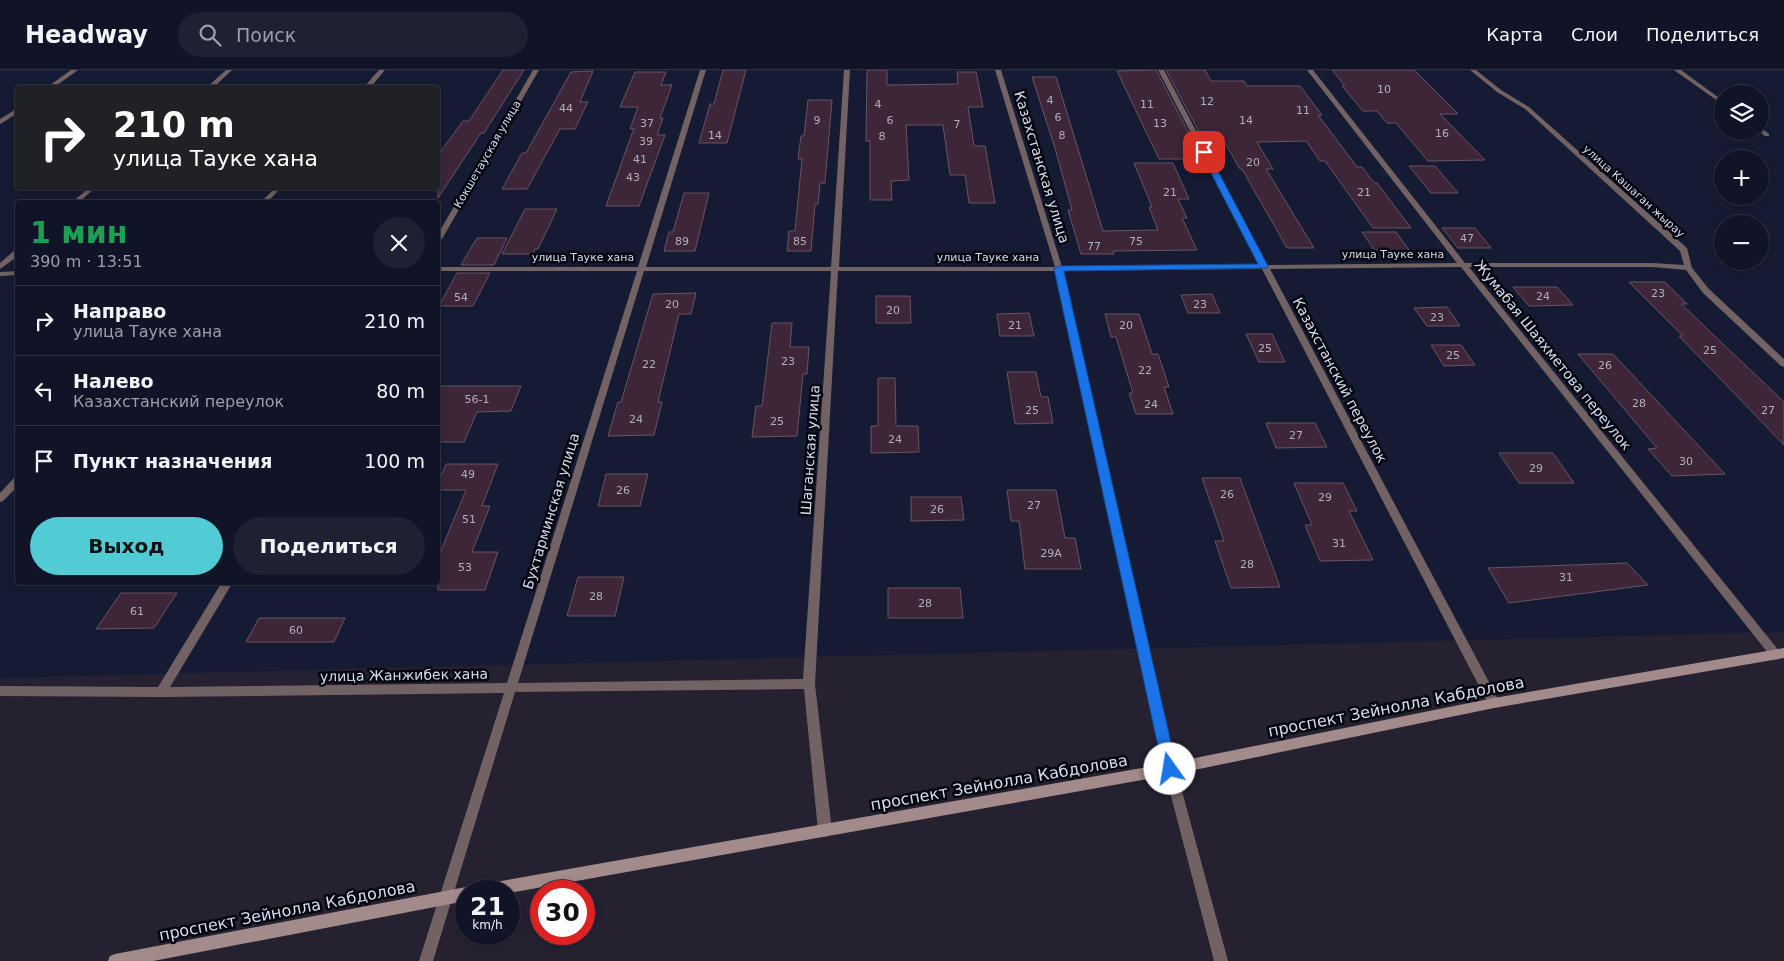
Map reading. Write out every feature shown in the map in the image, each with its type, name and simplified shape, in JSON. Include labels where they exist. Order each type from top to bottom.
[{"type":"main road","name":"проспект Зейнолла Кабдолова","points":[[520,885],[1170,769],[1494,703],[1780,654]]},
{"type":"main road","name":"проспект Зейнолла Кабдолова","points":[[114,961],[455,896]]},
{"type":"street","points":[[54,85],[75,70]]},
{"type":"street","points":[[212,85],[229,70]]},
{"type":"street","points":[[369,85],[382,70]]},
{"type":"street","name":"Кокшетауская улица","points":[[440,236],[536,70]]},
{"type":"street","name":"Бухтарминская улица","points":[[426,961],[703,70]]},
{"type":"street","name":"Шаганская улица","points":[[824,831],[809,684],[847,70]]},
{"type":"street","name":"Казахстанская улица","points":[[998,70],[1059,269],[1170,769],[1221,961]]},
{"type":"street","name":"Казахстанский переулок","points":[[1161,70],[1494,703]]},
{"type":"street","name":"Жумабая Шаяхметова переулок","points":[[1310,70],[1463,265],[1780,654]]},
{"type":"street","name":"улица Кашаган жырау","points":[[1473,70],[1499,91],[1527,108],[1684,250],[1688,268],[1706,291],[1784,364]]},
{"type":"street","points":[[1677,70],[1714,96]]},
{"type":"street","points":[[0,122],[15,112]]},
{"type":"street","points":[[77,200],[90,190]]},
{"type":"street","points":[[266,200],[276,190]]},
{"type":"street","points":[[0,267],[15,254]]},
{"type":"street","name":"улица Тауке хана","points":[[440,269],[1059,269],[1463,265],[1653,265],[1688,268]]},
{"type":"street","points":[[0,274],[15,273]]},
{"type":"street","points":[[0,499],[15,482]]},
{"type":"street","points":[[160,692],[226,585]]},
{"type":"street","name":"улица Жанжибек хана","points":[[0,692],[511,689],[809,684]]},
{"type":"shaded area","points":[[1784,632],[1784,961],[0,961],[0,678]]},
{"type":"building","points":[[503,70],[524,70],[484,133],[481,133],[438,198],[438,190],[440,190],[440,152],[463,121],[469,121]]},
{"type":"building","points":[[723,70],[746,70],[727,143],[699,143],[710,104],[714,104]]},
{"type":"building","points":[[867,70],[887,70],[887,85],[958,84],[957,72],[976,72],[983,107],[968,107],[974,146],[985,146],[995,203],[969,203],[965,175],[950,175],[943,125],[906,125],[909,180],[891,181],[892,200],[870,200],[870,141],[866,141]]},
{"type":"building","points":[[1156,70],[1194,143],[1183,143],[1190,159],[1159,159],[1117,71]]},
{"type":"building","points":[[1166,70],[1205,70],[1211,81],[1244,81],[1247,86],[1300,86],[1322,115],[1318,115],[1357,167],[1362,167],[1374,183],[1377,183],[1411,228],[1373,228],[1325,161],[1320,161],[1306,141],[1257,142],[1273,169],[1266,169],[1314,248],[1287,248],[1225,143],[1205,143]]},
{"type":"building","points":[[1332,70],[1414,70],[1458,114],[1440,114],[1485,160],[1428,161],[1396,123],[1387,123],[1377,111],[1363,111],[1342,86],[1345,86]]},
{"type":"building","points":[[593,71],[580,102],[588,102],[575,129],[560,129],[527,189],[502,189],[522,153],[526,153],[571,72]]},
{"type":"building","points":[[635,72],[666,72],[661,85],[672,85],[660,118],[663,118],[657,135],[665,135],[639,206],[606,206],[634,128],[630,129],[638,107],[620,107]]},
{"type":"building","points":[[1032,77],[1056,77],[1103,231],[1158,230],[1149,207],[1152,207],[1134,163],[1173,163],[1189,199],[1178,199],[1187,218],[1182,218],[1197,250],[1113,251],[1114,254],[1081,254],[1068,210],[1072,210],[1055,148]]},
{"type":"building","points":[[808,100],[832,100],[825,183],[820,183],[818,204],[815,204],[811,251],[787,251],[789,231],[795,231],[802,159],[798,159],[801,136],[804,136]]},
{"type":"building","points":[[1409,166],[1435,166],[1458,193],[1431,193]]},
{"type":"building","points":[[684,193],[709,193],[695,251],[664,251],[669,232],[673,232]]},
{"type":"building","points":[[525,209],[557,209],[538,249],[535,249],[533,254],[502,254]]},
{"type":"building","points":[[1442,228],[1475,228],[1491,248],[1458,248]]},
{"type":"building","points":[[1362,232],[1396,232],[1409,250],[1375,251]]},
{"type":"building","points":[[477,238],[507,238],[494,265],[461,265]]},
{"type":"building","points":[[457,273],[490,273],[473,306],[440,306]]},
{"type":"building","points":[[1629,282],[1665,282],[1687,304],[1681,304],[1784,402],[1784,445],[1679,336],[1683,336]]},
{"type":"building","points":[[1513,287],[1557,287],[1573,305],[1529,306]]},
{"type":"building","points":[[696,293],[691,314],[679,314],[658,402],[662,402],[654,435],[608,436],[618,402],[621,402],[653,294]]},
{"type":"building","points":[[1212,294],[1220,313],[1188,313],[1181,295]]},
{"type":"building","points":[[876,296],[910,296],[911,323],[876,323]]},
{"type":"building","points":[[1447,307],[1460,326],[1427,326],[1414,308]]},
{"type":"building","points":[[1029,313],[1034,336],[1000,336],[997,314]]},
{"type":"building","points":[[1105,314],[1139,314],[1152,354],[1158,354],[1169,387],[1164,387],[1173,414],[1136,414],[1129,393],[1133,393],[1116,337],[1111,337]]},
{"type":"building","points":[[772,323],[792,323],[790,347],[809,347],[807,374],[803,374],[797,436],[752,437],[756,406],[762,406]]},
{"type":"building","points":[[1246,334],[1272,334],[1285,362],[1259,362]]},
{"type":"building","points":[[1431,345],[1461,345],[1475,365],[1444,366]]},
{"type":"building","points":[[1578,354],[1613,354],[1725,474],[1672,476],[1648,449],[1657,448]]},
{"type":"building","points":[[1007,372],[1036,372],[1041,397],[1048,397],[1053,423],[1015,424]]},
{"type":"building","points":[[878,378],[895,378],[896,426],[918,426],[919,452],[871,453],[871,426],[878,426]]},
{"type":"building","points":[[440,386],[521,386],[511,411],[477,412],[464,442],[440,442]]},
{"type":"building","points":[[1266,423],[1315,423],[1327,447],[1276,448]]},
{"type":"building","points":[[1499,453],[1553,453],[1574,483],[1519,483]]},
{"type":"building","points":[[446,464],[498,464],[482,506],[490,506],[472,552],[498,552],[485,590],[438,590],[438,585],[440,585],[440,553],[466,490],[440,490],[440,479]]},
{"type":"building","points":[[606,474],[648,474],[640,506],[598,506]]},
{"type":"building","points":[[1202,478],[1240,478],[1280,587],[1231,588],[1215,541],[1224,541]]},
{"type":"building","points":[[1294,483],[1343,483],[1357,511],[1349,511],[1373,560],[1320,561],[1305,525],[1312,525]]},
{"type":"building","points":[[1007,490],[1056,490],[1065,538],[1075,538],[1081,569],[1025,569],[1019,521],[1011,521]]},
{"type":"building","points":[[911,497],[961,497],[964,520],[911,521]]},
{"type":"building","points":[[1627,563],[1648,585],[1509,603],[1488,568]]},
{"type":"building","points":[[578,577],[624,577],[615,616],[567,616]]},
{"type":"building","points":[[888,588],[960,588],[963,618],[888,618]]},
{"type":"building","points":[[121,593],[177,593],[154,628],[96,629]]},
{"type":"building","points":[[259,618],[345,618],[334,642],[246,642]]},
{"type":"route","points":[[1170,769],[1059,269],[1264,266],[1204,152]]}]
